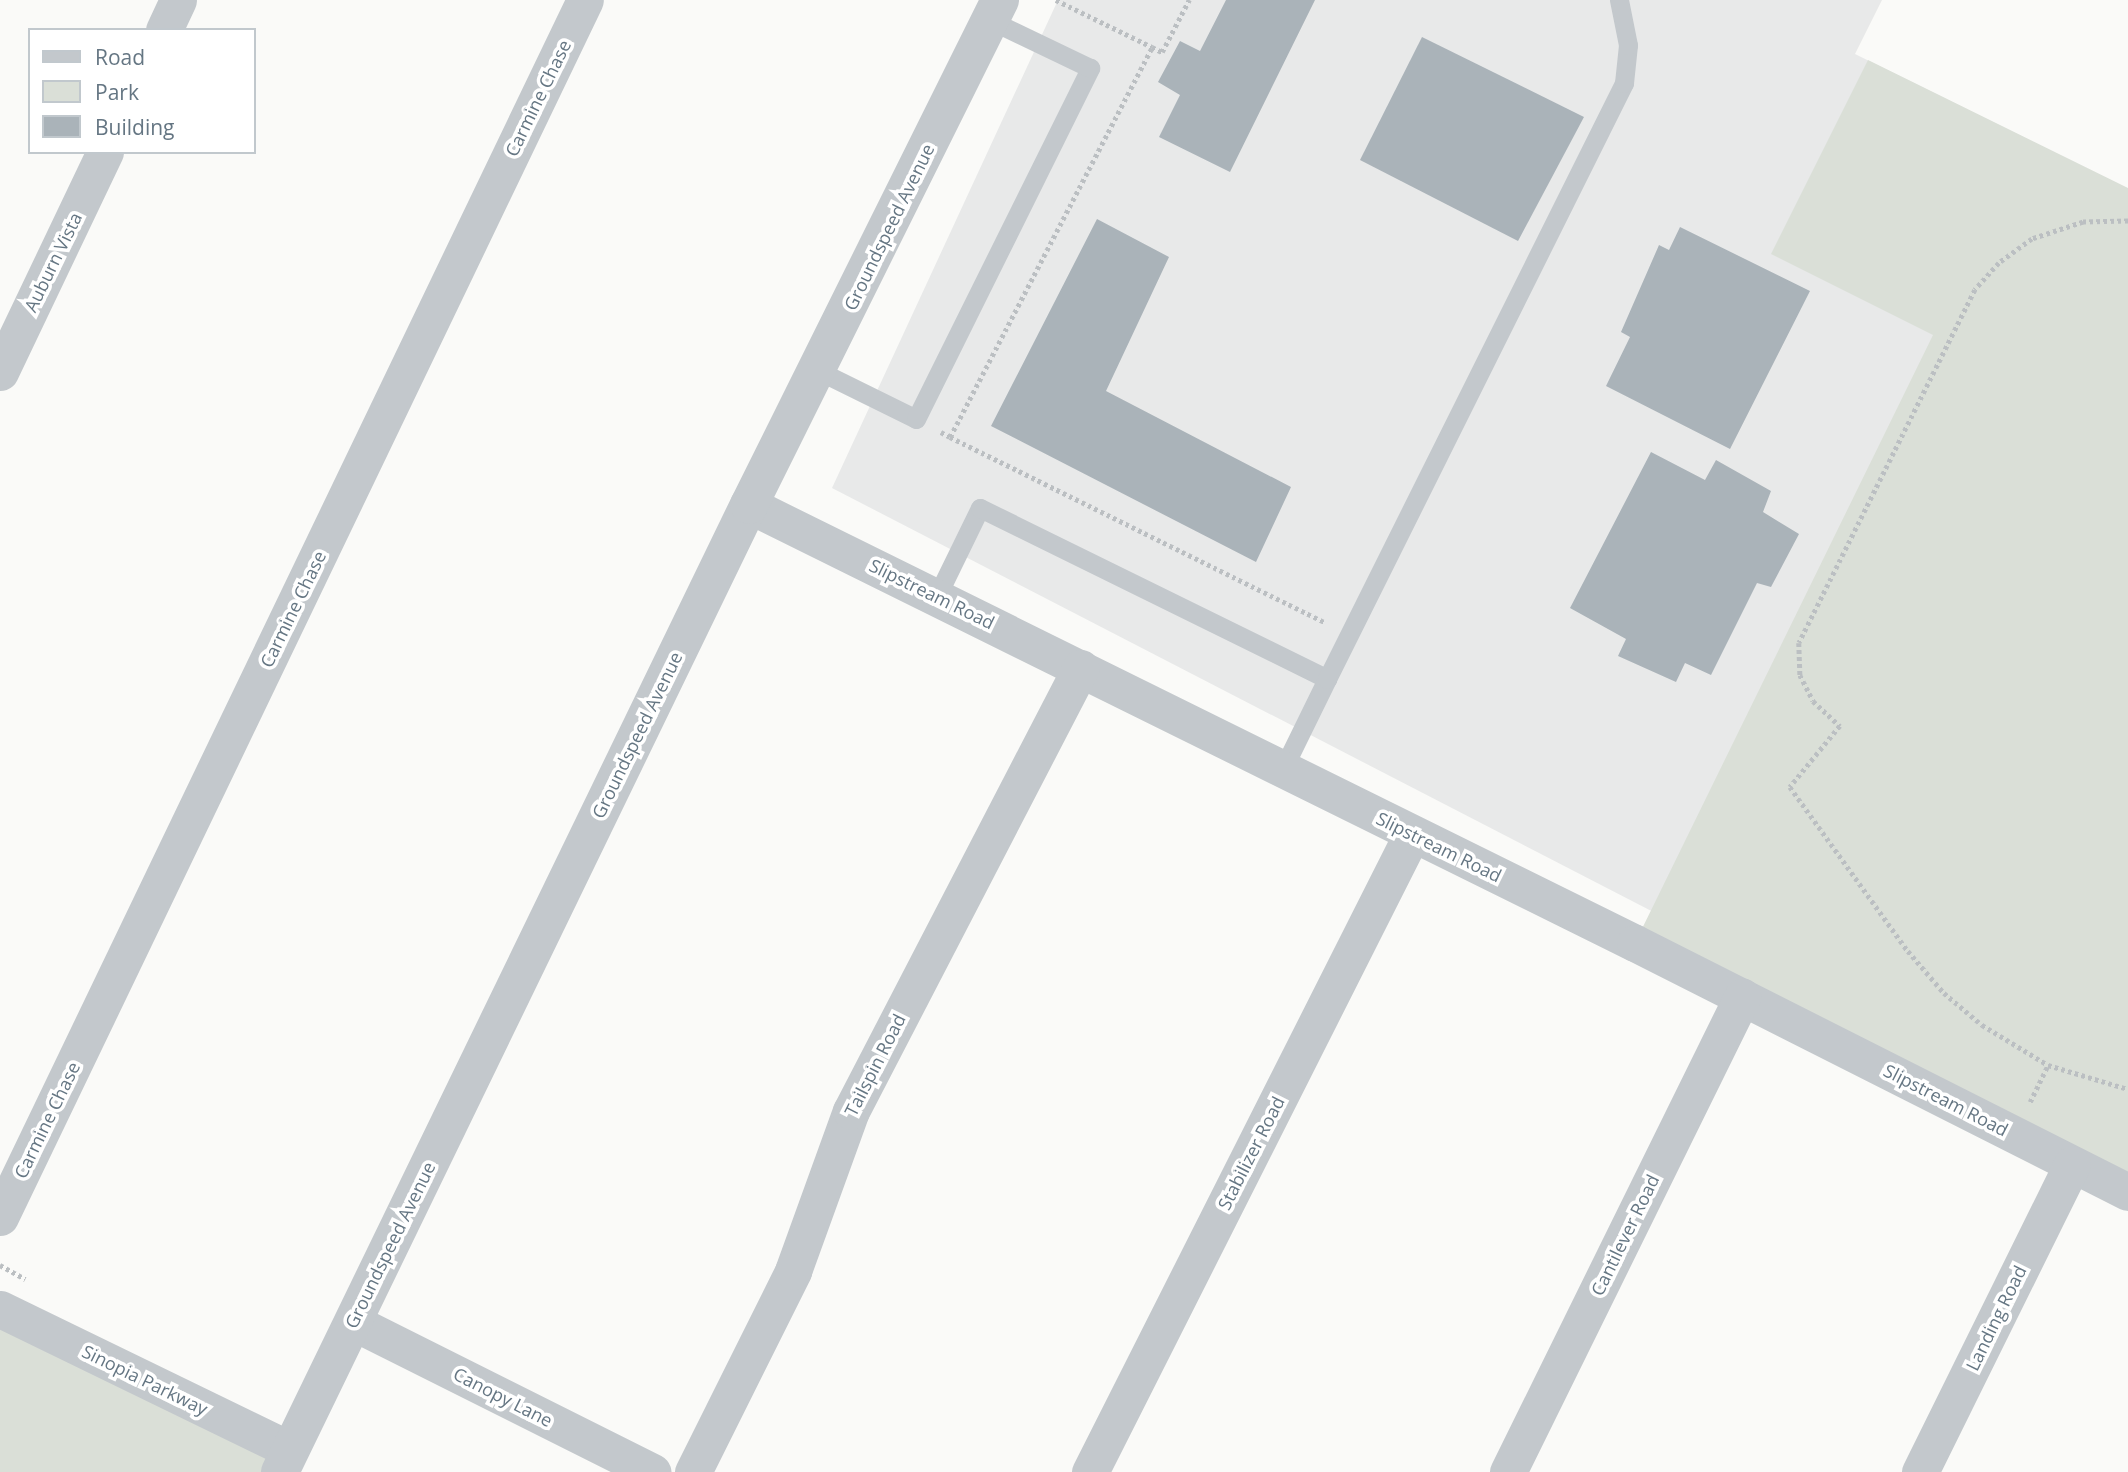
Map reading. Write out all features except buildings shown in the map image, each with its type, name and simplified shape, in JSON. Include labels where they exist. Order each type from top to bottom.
[{"type":"street","name":"Carmine Chase","points":[[0,1217],[585,0]]},
{"type":"street","name":"Groundspeed Avenue","points":[[285,1461],[748,505],[819,371],[995,10]]},
{"type":"street","name":"Auburn Vista","points":[[0,372],[104,154]]},
{"type":"street","name":"Slipstream Road","points":[[748,505],[1283,768],[2128,1192]]},
{"type":"street","name":"Tailspin Road","points":[[693,1472],[793,1271],[851,1111],[1080,668]]},
{"type":"street","name":"Stabilizer Road","points":[[1090,1472],[1412,834]]},
{"type":"street","name":"Cantilever Road","points":[[1508,1472],[1742,997]]},
{"type":"street","name":"Landing Road","points":[[1920,1472],[2072,1164]]},
{"type":"street","name":"Sinopia Parkway","points":[[0,1309],[285,1461]]},
{"type":"street","name":"Canopy Lane","points":[[353,1322],[653,1472]]},
{"type":"lane","points":[[1283,768],[1624,83],[1628,45],[1619,0]]},
{"type":"lane","points":[[819,371],[916,419],[1090,68],[995,10]]},
{"type":"lane","points":[[937,596],[980,508],[1327,678]]},
{"type":"path","points":[[1056,0],[1162,52],[1189,0]]},
{"type":"path","points":[[950,437],[1152,47]]},
{"type":"path","points":[[2128,221],[2083,222],[2032,239],[1999,263],[1975,290],[1799,643],[1800,675],[1813,701],[1840,726],[1790,787],[1908,951],[1944,993],[1982,1025],[2048,1065],[2128,1089]]},
{"type":"path","points":[[916,419],[1349,634]]},
{"type":"path","points":[[0,1265],[23,1275]]},
{"type":"shaded area","points":[[1058,0],[1882,0],[1855,54],[2029,140],[1665,918],[832,488]]},
{"type":"green space","points":[[1868,60],[2128,188],[2128,1191],[1635,943],[1933,335],[1771,254]]},
{"type":"green space","points":[[0,1315],[290,1450],[280,1472],[0,1472]]}]
